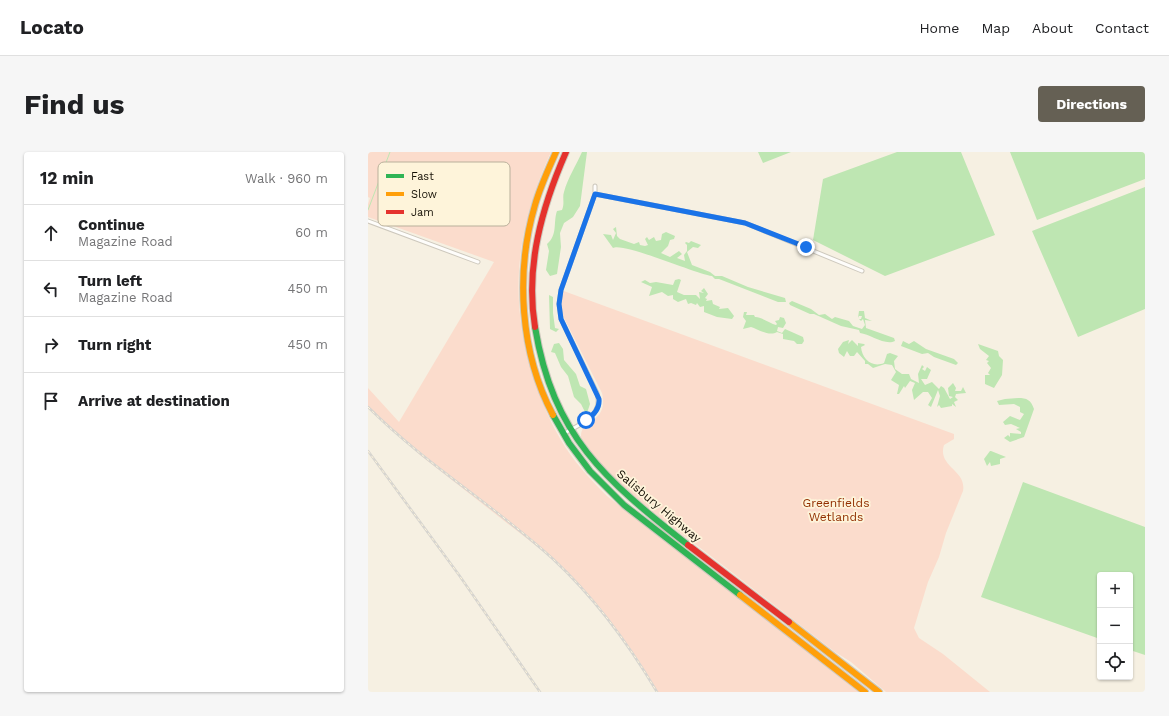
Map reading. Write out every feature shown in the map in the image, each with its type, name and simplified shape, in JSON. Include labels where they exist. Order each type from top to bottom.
[{"type":"highway","name":"Salisbury Highway","points":[[556,152],[538,196],[529,225],[522,272],[523,304],[530,352],[546,398],[563,434],[590,471],[624,505],[865,692]]},
{"type":"highway","name":"Salisbury Highway","points":[[566,152],[548,197],[539,229],[533,262],[532,296],[535,330],[543,364],[554,396],[571,430],[589,457],[607,477],[637,505],[879,692]]},
{"type":"street","points":[[563,434],[594,415],[599,405],[597,393],[561,319],[559,304],[561,290],[595,194],[595,186]]},
{"type":"street","points":[[595,194],[745,223],[862,271]]},
{"type":"street","points":[[368,222],[378,226]]},
{"type":"street","points":[[379,226],[478,262]]},
{"type":"green space","points":[[368,152],[551,152],[539,180],[530,207],[520,261],[518,288],[520,316],[532,373],[552,424],[561,440],[576,462],[607,496],[859,692],[658,692],[637,658],[601,609],[553,559],[420,455],[368,407],[368,388],[399,422],[494,262],[393,226],[510,226],[510,162],[378,162],[378,221],[368,217],[368,204],[370,198],[368,197]]},
{"type":"green space","name":"Greenfields Wetlands","points":[[561,290],[954,434],[954,439],[944,445],[943,452],[948,464],[961,478],[963,491],[946,533],[939,557],[928,582],[914,628],[919,638],[943,654],[990,692],[886,692],[851,662],[835,652],[653,512],[621,485],[593,454],[581,437],[585,426],[598,416],[602,410],[602,393],[561,312]]},
{"type":"shaded area","points":[[582,152],[587,152],[580,206],[573,217],[564,223],[560,233],[561,247],[557,274],[550,276],[546,270],[549,251],[547,244],[553,237],[557,211],[562,210],[563,194]]},
{"type":"shaded area","points":[[758,152],[791,152],[763,163]]},
{"type":"shaded area","points":[[897,152],[961,152],[995,235],[885,276],[813,240],[823,179]]},
{"type":"shaded area","points":[[1010,152],[1145,152],[1145,179],[1037,220]]},
{"type":"shaded area","points":[[1145,187],[1145,309],[1078,337],[1032,231]]},
{"type":"shaded area","points":[[616,227],[617,236],[620,239],[634,244],[639,242],[640,245],[645,246],[648,245],[645,239],[647,237],[649,240],[654,237],[656,241],[661,240],[662,234],[666,232],[675,236],[674,239],[670,240],[668,246],[661,253],[670,257],[679,251],[682,254],[677,258],[685,261],[684,255],[687,251],[686,242],[689,243],[691,241],[701,245],[698,248],[693,247],[687,252],[692,265],[710,272],[715,276],[722,276],[748,287],[785,298],[786,302],[778,302],[719,279],[715,279],[712,276],[644,254],[619,247],[613,248],[603,234],[611,235],[613,240],[616,233],[613,229]]},
{"type":"shaded area","points":[[645,280],[650,283],[656,282],[673,285],[675,280],[681,280],[677,292],[684,295],[696,295],[700,299],[699,292],[704,293],[701,291],[704,288],[708,294],[705,298],[707,299],[706,301],[712,300],[713,304],[720,307],[719,309],[728,308],[734,316],[732,319],[717,317],[704,312],[704,306],[700,307],[697,303],[696,305],[691,303],[688,304],[686,299],[678,302],[673,299],[673,295],[668,296],[662,292],[649,296],[652,287],[641,282]]},
{"type":"shaded area","points":[[549,295],[553,297],[555,328],[559,329],[556,332],[550,329]]},
{"type":"shaded area","points":[[792,301],[811,309],[819,315],[825,314],[832,319],[835,317],[849,321],[853,326],[862,329],[865,325],[863,319],[861,321],[859,319],[861,319],[862,316],[859,316],[858,318],[859,311],[864,311],[865,318],[872,321],[865,320],[866,328],[894,338],[895,341],[882,341],[860,333],[859,330],[841,326],[814,314],[810,314],[790,305],[789,303]]},
{"type":"shaded area","points":[[744,312],[747,312],[746,315],[754,315],[755,317],[776,325],[777,324],[775,321],[779,320],[780,317],[784,318],[786,323],[783,328],[778,327],[777,331],[782,333],[785,329],[803,337],[804,341],[802,344],[797,344],[794,341],[783,339],[783,334],[777,332],[771,334],[751,327],[743,329],[746,321],[743,317]]},
{"type":"shaded area","points":[[849,340],[848,344],[852,340],[858,346],[858,343],[864,344],[865,345],[861,347],[863,355],[868,361],[875,364],[884,363],[887,354],[890,353],[898,356],[894,361],[895,369],[902,374],[909,374],[911,379],[919,383],[918,374],[922,365],[924,367],[922,369],[925,371],[927,367],[931,370],[927,379],[921,379],[925,385],[932,382],[939,389],[941,386],[944,388],[950,399],[953,397],[949,396],[948,388],[953,383],[956,388],[955,391],[961,391],[963,387],[966,393],[956,394],[955,397],[958,400],[954,402],[956,407],[952,404],[952,406],[941,408],[939,405],[937,407],[940,396],[938,390],[931,407],[928,405],[932,398],[928,392],[923,392],[914,400],[912,390],[915,383],[910,381],[905,388],[904,386],[899,394],[897,394],[899,385],[891,380],[896,372],[892,365],[885,364],[873,368],[868,364],[865,364],[865,361],[857,352],[854,356],[850,356],[847,351],[844,357],[839,353],[838,349],[843,342]]},
{"type":"shaded area","points":[[903,341],[909,344],[914,341],[926,349],[954,359],[958,363],[956,365],[934,357],[928,353],[922,354],[901,346]]},
{"type":"shaded area","points":[[559,343],[563,349],[564,360],[576,374],[580,386],[586,389],[590,404],[586,414],[581,404],[574,397],[568,376],[561,367],[555,353],[551,352],[554,344]]},
{"type":"shaded area","points":[[978,344],[998,351],[999,356],[1003,360],[1002,375],[994,388],[985,384],[985,375],[990,375],[988,373],[991,368],[987,363],[989,361],[986,360],[989,356],[980,349]]},
{"type":"shaded area","points":[[1018,398],[1028,400],[1032,403],[1034,409],[1024,437],[1010,442],[1004,438],[1008,435],[1010,437],[1010,433],[1021,434],[1021,432],[1016,429],[1020,428],[1011,424],[1005,425],[1003,422],[1010,416],[1020,420],[1024,414],[1020,412],[1020,407],[1014,404],[999,405],[997,401]]},
{"type":"shaded area","points":[[990,451],[1006,457],[1000,459],[1000,464],[991,466],[990,462],[987,466],[984,459]]},
{"type":"shaded area","points":[[1023,482],[1145,527],[1145,655],[1133,651],[1133,572],[1097,572],[1097,638],[981,597]]},
{"type":"waterway","points":[[386,162],[390,152]]},
{"type":"waterway","points":[[368,210],[378,184]]},
{"type":"railway","points":[[368,407],[390,428],[436,466],[507,520],[553,559],[597,605],[634,656],[657,692]]},
{"type":"railway","points":[[368,451],[459,575],[540,692]]},
{"type":"traffic: fast","points":[[535,327],[543,365],[555,398],[569,427],[587,452],[608,476],[632,499],[688,545]]},
{"type":"traffic: fast","points":[[553,415],[569,443],[590,471],[624,505],[740,595]]},
{"type":"traffic: slow","points":[[553,415],[533,366],[524,312],[523,285],[529,231],[535,205],[556,152]]},
{"type":"traffic: slow","points":[[740,595],[865,692]]},
{"type":"traffic: slow","points":[[789,622],[879,692]]},
{"type":"traffic: jam","points":[[535,327],[532,304],[534,259],[543,215],[557,173],[566,152]]},
{"type":"traffic: jam","points":[[688,545],[789,622]]},
{"type":"route","points":[[586,420],[597,410],[599,399],[561,319],[559,298],[595,194],[621,198],[684,213],[745,223],[806,247]]}]
